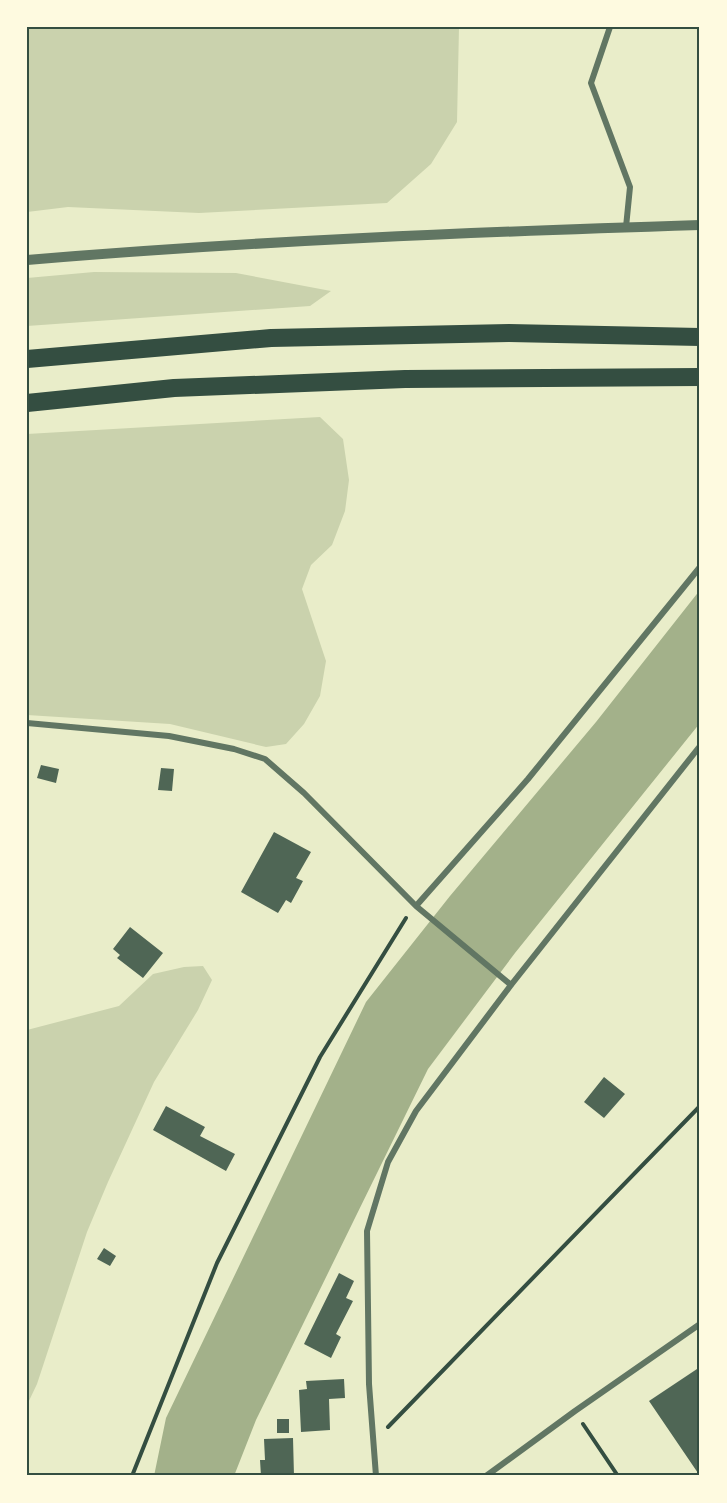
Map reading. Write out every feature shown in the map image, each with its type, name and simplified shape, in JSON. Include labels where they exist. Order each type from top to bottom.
[{"type":"highway","points":[[27,359],[271,338],[509,333],[700,337]]},
{"type":"highway","points":[[27,403],[174,388],[405,379],[700,377]]},
{"type":"street","points":[[610,27],[591,83],[630,187],[626,227]]},
{"type":"street","points":[[27,260],[215,244],[426,233],[700,225]]},
{"type":"street","points":[[416,906],[528,779],[700,567]]},
{"type":"street","points":[[27,723],[169,736],[234,749],[265,759],[304,793],[416,906],[511,985]]},
{"type":"street","points":[[376,1476],[366,1260],[367,1231],[388,1162],[416,1111],[511,985],[700,746]]},
{"type":"street","points":[[486,1476],[574,1411],[700,1324]]},
{"type":"path","points":[[132,1476],[217,1263],[315,1067],[396,930],[416,906]]},
{"type":"path","points":[[373,1442],[700,1106]]},
{"type":"path","points":[[574,1411],[618,1476]]},
{"type":"shaded area","points":[[27,27],[459,27],[457,122],[431,164],[387,203],[199,213],[68,207],[27,212]]},
{"type":"shaded area","points":[[94,272],[236,273],[331,291],[310,306],[27,326],[27,278]]},
{"type":"shaded area","points":[[320,417],[343,439],[349,480],[345,511],[332,545],[311,565],[302,589],[326,661],[320,696],[304,724],[286,744],[266,747],[170,724],[27,715],[27,434]]},
{"type":"shaded area","points":[[700,590],[700,723],[515,953],[428,1069],[256,1420],[234,1476],[154,1476],[166,1418],[366,1002],[450,896],[596,722]]},
{"type":"shaded area","points":[[203,966],[212,980],[198,1010],[154,1082],[108,1182],[87,1232],[37,1384],[27,1405],[27,1030],[119,1006],[153,974],[184,967]]},
{"type":"building","points":[[41,765],[59,769],[56,783],[37,778]]},
{"type":"building","points":[[161,768],[174,769],[172,791],[158,790]]},
{"type":"building","points":[[274,832],[311,852],[296,878],[303,881],[291,903],[286,900],[278,913],[241,892]]},
{"type":"building","points":[[130,927],[163,953],[143,978],[117,958],[120,955],[113,949]]},
{"type":"building","points":[[604,1077],[625,1094],[604,1118],[584,1102]]},
{"type":"building","points":[[166,1106],[205,1127],[200,1136],[235,1154],[226,1171],[153,1130]]},
{"type":"building","points":[[104,1248],[116,1256],[110,1266],[97,1259]]},
{"type":"building","points":[[339,1273],[354,1281],[346,1298],[353,1301],[336,1334],[341,1337],[331,1358],[304,1344]]},
{"type":"building","points":[[700,1367],[700,1476],[649,1401]]},
{"type":"building","points":[[344,1379],[345,1398],[329,1399],[330,1430],[301,1432],[299,1390],[307,1389],[306,1381]]},
{"type":"building","points":[[277,1419],[289,1419],[289,1433],[277,1433]]},
{"type":"building","points":[[293,1438],[294,1476],[261,1476],[260,1460],[265,1460],[264,1439]]}]
